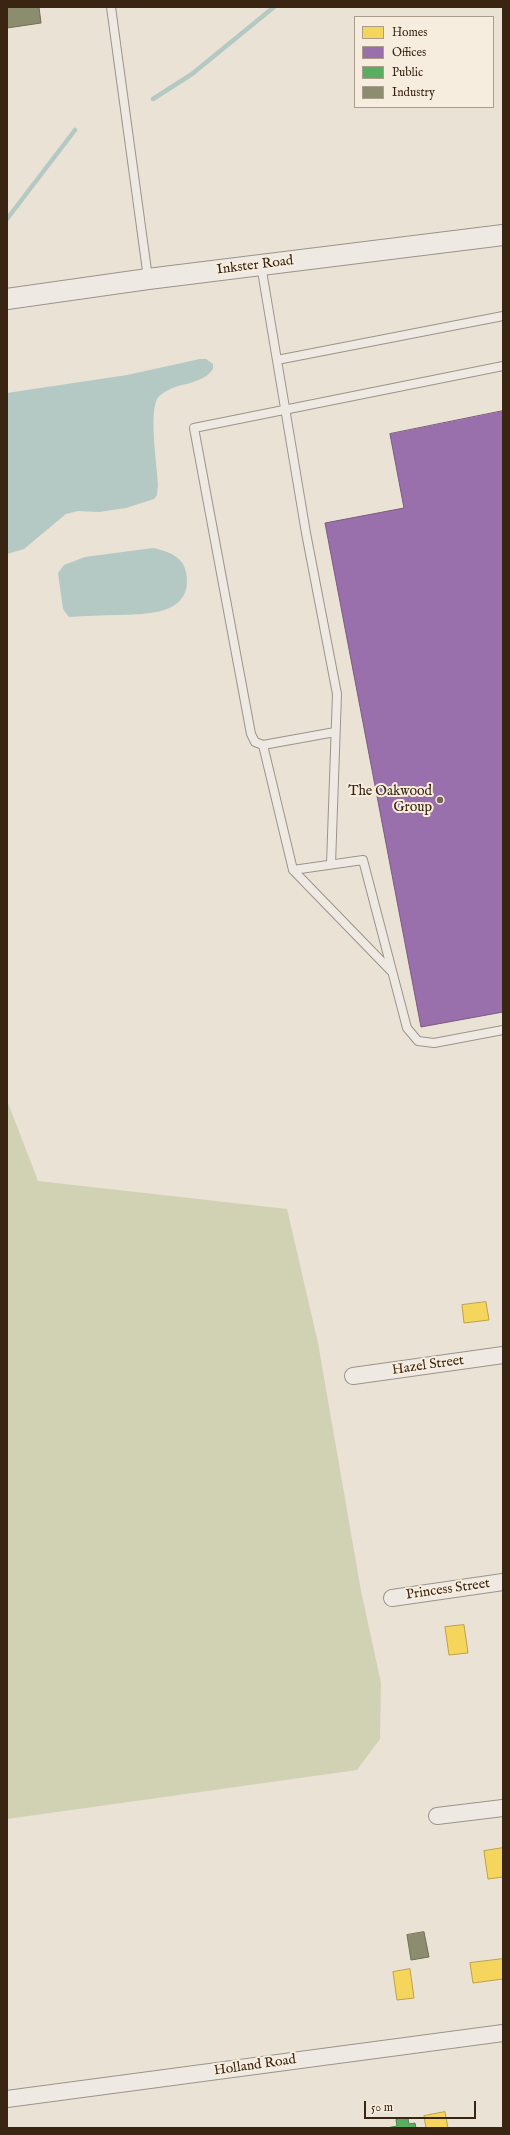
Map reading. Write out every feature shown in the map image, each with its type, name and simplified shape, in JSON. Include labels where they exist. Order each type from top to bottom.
[{"type":"street","name":"Inkster Road","points":[[7,299],[148,279],[503,235]]},
{"type":"street","name":"Hazel Street","points":[[353,1376],[503,1355]]},
{"type":"street","name":"Princess Street","points":[[392,1598],[503,1582]]},
{"type":"street","points":[[437,1816],[503,1808]]},
{"type":"street","name":"Holland Road","points":[[7,2098],[503,2033]]},
{"type":"lane","points":[[110,7],[148,279]]},
{"type":"lane","points":[[261,265],[306,533],[337,694],[331,864]]},
{"type":"lane","points":[[277,360],[503,316]]},
{"type":"lane","points":[[335,732],[263,745],[255,742],[251,734],[194,428],[503,366]]},
{"type":"lane","points":[[263,745],[293,870],[391,971]]},
{"type":"lane","points":[[293,870],[363,860],[407,1028],[418,1041],[434,1043],[503,1030]]},
{"type":"green space","points":[[7,1100],[38,1181],[287,1209],[318,1343],[361,1591],[381,1683],[380,1739],[357,1770],[7,1819]]},
{"type":"shaded area","points":[[206,359],[213,364],[213,369],[210,373],[188,384],[169,389],[157,399],[154,416],[154,440],[158,485],[157,495],[154,499],[126,508],[99,512],[78,511],[66,514],[24,549],[7,554],[7,393],[127,375]]},
{"type":"shaded area","points":[[153,548],[174,555],[182,562],[184,566],[187,586],[183,597],[176,604],[155,612],[130,615],[69,617],[63,609],[58,573],[64,565],[85,557]]},
{"type":"building: Homes","points":[[486,1302],[489,1320],[464,1323],[462,1305]]},
{"type":"building: Homes","points":[[464,1625],[468,1653],[449,1655],[445,1627]]},
{"type":"building: Homes","points":[[503,1848],[503,1877],[488,1879],[484,1851]]},
{"type":"building: Homes","points":[[503,1959],[503,1979],[473,1983],[470,1963]]},
{"type":"building: Homes","points":[[410,1969],[414,1998],[397,2000],[393,1972]]},
{"type":"building: Homes","points":[[445,2112],[448,2128],[426,2128],[424,2116]]},
{"type":"building: Offices","name":"The Oakwood Group","points":[[503,411],[503,1012],[421,1027],[325,523],[404,508],[390,434]]},
{"type":"building: Public","points":[[408,2118],[409,2124],[415,2123],[416,2128],[386,2128],[397,2126],[396,2120]]},
{"type":"building: Industry","points":[[7,7],[39,7],[41,23],[7,28]]},
{"type":"building: Industry","points":[[424,1932],[429,1957],[411,1960],[407,1935]]},
{"type":"waterway","points":[[153,99],[192,74],[274,7]]},
{"type":"waterway","points":[[7,219],[75,130]]},
{"type":"place","name":"The Oakwood Group","points":[[440,800]]}]
